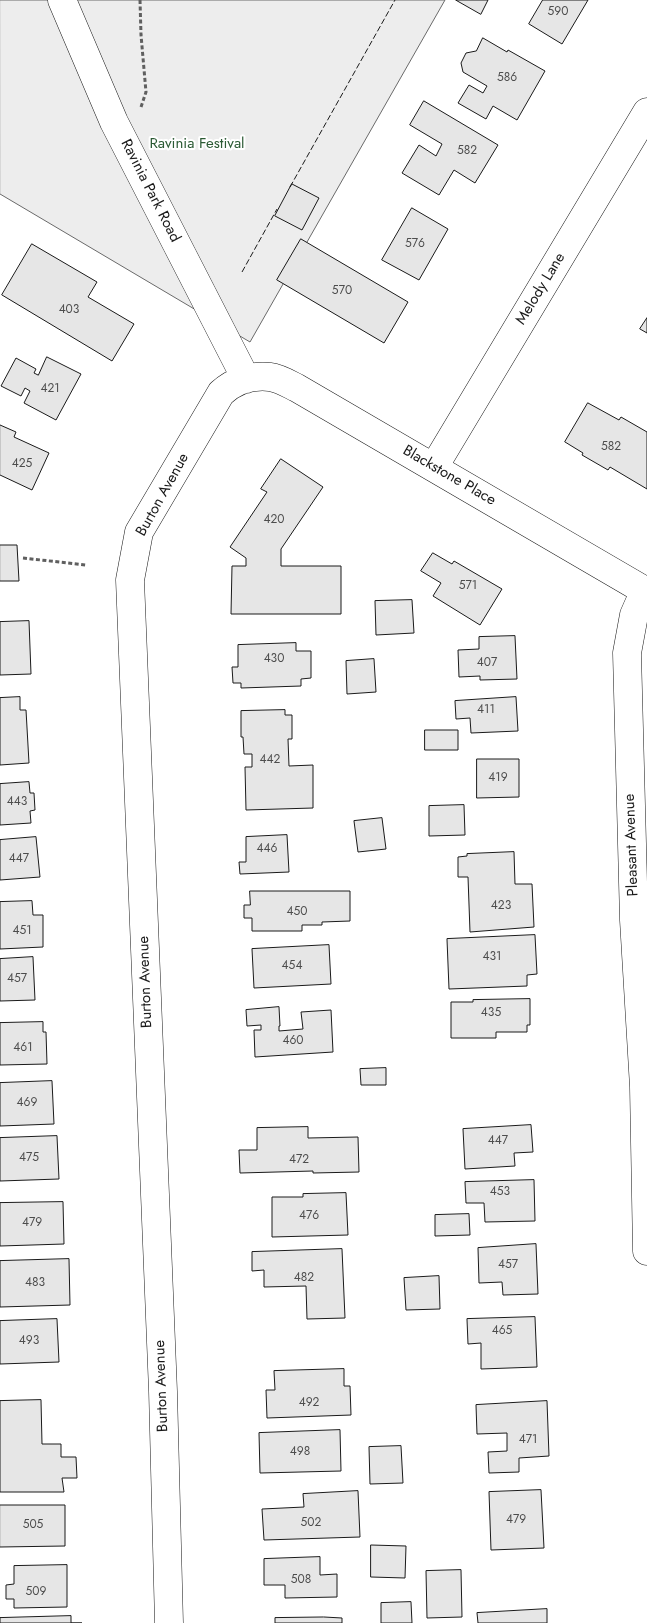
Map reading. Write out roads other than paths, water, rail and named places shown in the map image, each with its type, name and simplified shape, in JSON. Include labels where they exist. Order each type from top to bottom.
[{"type":"street","name":"Ravinia Park Road","points":[[62,0],[114,122],[246,379]]},
{"type":"street","name":"Melody Lane","points":[[434,467],[647,112]]},
{"type":"street","name":"Blackstone Place","points":[[246,379],[271,377],[297,388],[646,591]]},
{"type":"street","name":"Burton Avenue","points":[[168,1623],[163,1391],[130,580],[139,532],[143,524],[221,394],[230,385],[246,379]]},
{"type":"street","name":"Pleasant Avenue","points":[[646,591],[634,615],[627,653],[634,920],[644,1087],[647,1251]]},
{"type":"park label","name":"Ravinia Festival","points":[[197,144]]}]
